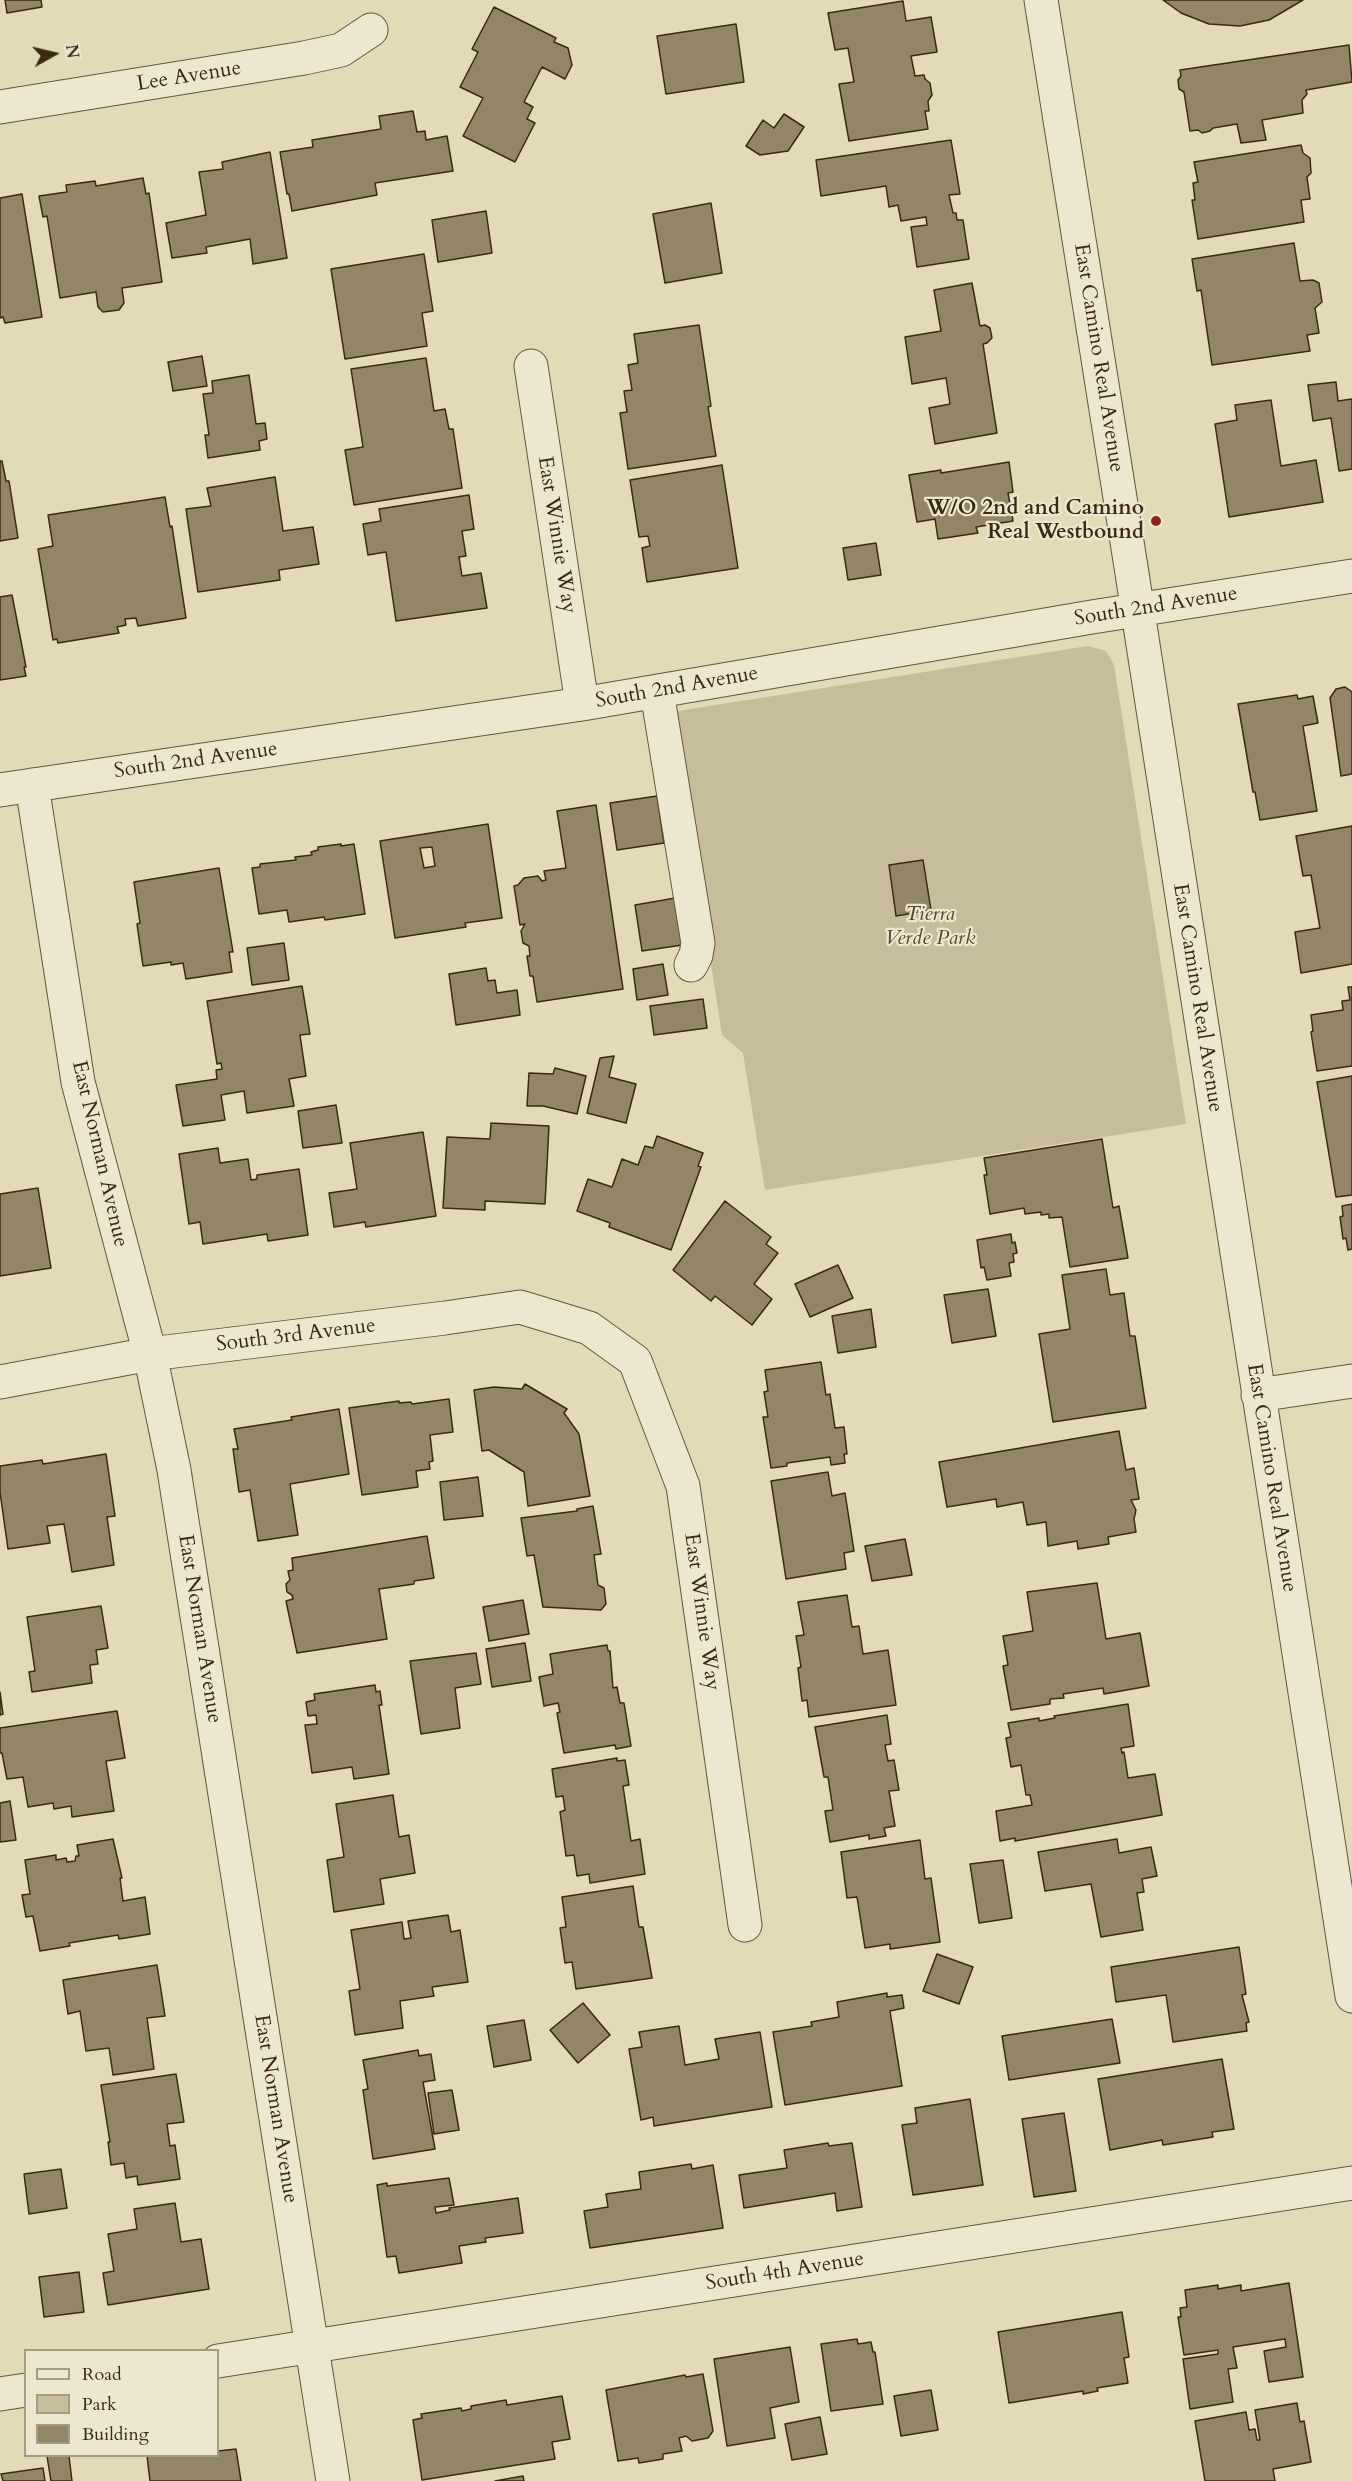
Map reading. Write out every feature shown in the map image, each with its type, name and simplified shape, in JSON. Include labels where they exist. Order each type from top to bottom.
[{"type":"street","name":"East Camino Real Avenue","points":[[1041,0],[1138,610],[1352,1996]]},
{"type":"street","name":"Lee Avenue","points":[[0,107],[322,54],[341,50],[371,30]]},
{"type":"street","name":"East Winnie Way","points":[[531,366],[582,704]]},
{"type":"street","name":"South 2nd Avenue","points":[[0,790],[582,704],[1352,576]]},
{"type":"street","points":[[657,692],[698,943],[691,965]]},
{"type":"street","name":"East Norman Avenue","points":[[32,785],[78,1082],[150,1354],[174,1470],[333,2481]]},
{"type":"street","name":"South 3rd Avenue","points":[[0,1382],[150,1354],[519,1307],[590,1328]]},
{"type":"street","name":"East Winnie Way","points":[[590,1328],[635,1360],[683,1486],[745,1925]]},
{"type":"street","points":[[1258,1395],[1352,1381]]},
{"type":"street","name":"South 4th Avenue","points":[[219,2361],[1352,2183]]},
{"type":"street","points":[[0,2394],[24,2390]]},
{"type":"green space","name":"Tierra Verde Park","points":[[1088,646],[1106,651],[1114,665],[1186,1124],[765,1190],[743,1053],[722,1035],[672,712]]},
{"type":"building","points":[[5,0],[41,0],[42,7],[7,13]]},
{"type":"building","points":[[1163,0],[1303,0],[1269,20],[1240,26],[1209,24],[1181,13]]},
{"type":"building","points":[[903,1],[906,21],[931,17],[937,52],[911,56],[915,76],[924,75],[930,83],[932,95],[928,101],[929,111],[925,111],[928,129],[849,141],[839,84],[854,82],[848,48],[835,50],[828,13]]},
{"type":"building","points":[[494,7],[556,38],[554,42],[568,48],[572,65],[565,79],[542,67],[524,102],[533,107],[527,119],[535,123],[515,162],[463,136],[483,98],[460,87],[478,52],[472,49]]},
{"type":"building","points":[[736,24],[744,82],[666,94],[657,36]]},
{"type":"building","points":[[1349,45],[1352,82],[1306,90],[1307,94],[1302,100],[1303,113],[1262,120],[1266,140],[1241,143],[1237,124],[1213,128],[1202,133],[1198,130],[1190,131],[1184,92],[1179,89],[1180,70]]},
{"type":"building","points":[[413,111],[417,132],[425,131],[426,140],[447,136],[453,171],[375,183],[377,195],[292,211],[280,152],[313,147],[312,140],[381,129],[379,116]]},
{"type":"building","points":[[784,114],[804,127],[788,151],[760,155],[746,146],[763,120],[774,128]]},
{"type":"building","points":[[951,140],[960,194],[949,195],[953,213],[956,213],[957,220],[963,220],[969,259],[917,267],[911,227],[927,225],[926,217],[901,221],[898,205],[889,207],[886,186],[821,196],[816,160]]},
{"type":"building","points":[[1301,145],[1303,153],[1310,158],[1311,173],[1307,177],[1310,199],[1301,200],[1304,222],[1198,239],[1192,200],[1195,200],[1193,183],[1198,182],[1194,162]]},
{"type":"building","points":[[270,152],[287,258],[253,264],[250,239],[206,247],[207,253],[172,258],[166,223],[206,215],[199,172],[223,169],[222,162]]},
{"type":"building","points":[[143,178],[146,194],[149,193],[162,282],[122,288],[124,303],[119,310],[103,312],[98,307],[96,292],[60,298],[47,216],[43,217],[39,196],[67,192],[66,185],[95,181],[96,186]]},
{"type":"building","points":[[22,194],[42,317],[5,323],[3,317],[0,318],[0,198]]},
{"type":"building","points":[[711,203],[722,273],[665,283],[653,214]]},
{"type":"building","points":[[486,211],[492,253],[438,262],[432,220]]},
{"type":"building","points":[[1294,243],[1300,281],[1313,280],[1319,283],[1322,302],[1315,308],[1319,333],[1307,335],[1310,351],[1212,365],[1201,290],[1197,291],[1192,259]]},
{"type":"building","points":[[424,254],[433,311],[422,313],[427,346],[345,359],[331,269]]},
{"type":"building","points":[[972,283],[980,326],[985,325],[990,328],[992,338],[983,344],[997,433],[935,444],[929,408],[950,404],[946,378],[912,384],[905,337],[941,331],[934,290]]},
{"type":"building","points":[[699,325],[716,456],[628,469],[620,413],[627,412],[624,391],[632,390],[628,365],[638,363],[634,334]]},
{"type":"building","points":[[202,356],[207,386],[173,391],[168,362]]},
{"type":"building","points":[[426,358],[434,411],[445,409],[449,429],[453,429],[462,488],[354,505],[345,450],[363,447],[351,369]]},
{"type":"building","points":[[249,375],[256,424],[265,423],[267,439],[259,441],[260,450],[208,458],[205,435],[209,435],[203,394],[213,393],[212,381]]},
{"type":"building","points":[[1336,382],[1338,401],[1352,399],[1352,469],[1339,471],[1331,418],[1313,421],[1308,385]]},
{"type":"building","points":[[1271,400],[1281,466],[1316,460],[1323,502],[1229,517],[1215,424],[1237,420],[1235,405]]},
{"type":"building","points":[[0,461],[2,461],[6,481],[9,481],[18,538],[0,541]]},
{"type":"building","points":[[1009,462],[1013,492],[1008,493],[1013,521],[976,527],[978,533],[938,539],[935,519],[917,522],[909,475],[941,470],[941,473]]},
{"type":"building","points":[[722,465],[738,568],[647,582],[642,548],[650,546],[648,536],[639,537],[630,480]]},
{"type":"building","points":[[275,477],[283,531],[313,527],[319,564],[279,570],[280,580],[198,592],[186,509],[211,506],[207,488]]},
{"type":"building","points":[[469,495],[474,529],[462,531],[466,556],[459,557],[462,576],[481,573],[487,608],[396,621],[386,552],[368,555],[363,524],[381,521],[379,509]]},
{"type":"building","points":[[165,497],[170,527],[172,526],[186,618],[138,626],[136,618],[125,619],[126,625],[117,627],[119,633],[58,643],[57,639],[53,640],[38,549],[53,546],[48,515]]},
{"type":"building","points":[[876,543],[881,575],[848,580],[843,548]]},
{"type":"building","points":[[12,595],[26,676],[0,680],[0,597]]},
{"type":"building","points":[[1345,687],[1352,692],[1352,774],[1341,776],[1330,698],[1336,689]]},
{"type":"building","points":[[1297,695],[1298,699],[1313,696],[1318,723],[1303,726],[1317,811],[1260,820],[1238,704]]},
{"type":"building","points":[[657,796],[664,843],[617,850],[610,803]]},
{"type":"building","points":[[596,805],[623,989],[537,1002],[527,956],[530,956],[529,946],[523,943],[521,931],[525,924],[520,925],[514,886],[524,878],[538,876],[542,881],[546,880],[544,871],[566,868],[557,811]]},
{"type":"building","points":[[488,824],[502,918],[465,923],[466,927],[395,938],[380,841]],"holes":[[[432,847],[435,866],[424,868],[420,848]]]},
{"type":"building","points":[[1352,826],[1352,964],[1301,973],[1295,932],[1320,928],[1311,875],[1303,876],[1296,836]]},
{"type":"building","points":[[341,844],[341,846],[354,844],[365,914],[289,922],[287,910],[259,914],[252,868],[260,867],[260,864],[296,860],[295,857],[312,855],[311,852],[318,850],[318,847]]},
{"type":"building","points":[[923,860],[931,910],[896,916],[889,865]]},
{"type":"building","points":[[219,868],[233,952],[229,952],[232,972],[186,979],[183,963],[171,965],[171,962],[143,966],[134,882]]},
{"type":"building","points":[[681,897],[689,944],[642,951],[635,905]]},
{"type":"building","points":[[284,943],[289,980],[252,985],[247,948]]},
{"type":"building","points":[[663,964],[668,995],[637,1000],[633,969]]},
{"type":"building","points":[[486,968],[488,981],[495,980],[497,993],[517,990],[520,1015],[456,1025],[449,974]]},
{"type":"building","points":[[302,986],[310,1034],[300,1035],[306,1076],[289,1079],[294,1106],[247,1113],[244,1091],[221,1095],[225,1120],[183,1126],[176,1085],[217,1079],[216,1070],[222,1069],[221,1063],[217,1064],[207,1001]]},
{"type":"building","points":[[1348,987],[1352,987],[1352,1066],[1317,1071],[1311,1032],[1313,1031],[1311,1015],[1343,1010],[1342,1001],[1350,1000]]},
{"type":"building","points":[[703,999],[707,1028],[654,1035],[650,1006]]},
{"type":"building","points":[[614,1056],[609,1077],[636,1084],[626,1123],[587,1113],[600,1058]]},
{"type":"building","points":[[555,1068],[586,1076],[577,1114],[543,1106],[527,1106],[529,1073],[553,1074]]},
{"type":"building","points":[[1352,1076],[1352,1195],[1336,1197],[1317,1082]]},
{"type":"building","points":[[336,1105],[342,1143],[303,1148],[298,1111]]},
{"type":"building","points":[[491,1123],[549,1126],[545,1204],[485,1201],[485,1210],[443,1208],[447,1137],[490,1139]]},
{"type":"building","points":[[423,1132],[436,1216],[366,1227],[365,1222],[334,1227],[329,1193],[357,1189],[350,1143]]},
{"type":"building","points":[[657,1136],[703,1153],[698,1166],[701,1167],[671,1250],[609,1227],[610,1223],[577,1211],[588,1179],[612,1187],[622,1159],[638,1165],[645,1146],[653,1148]]},
{"type":"building","points":[[1102,1139],[1113,1208],[1119,1206],[1128,1258],[1070,1267],[1062,1217],[1049,1218],[1049,1214],[1041,1215],[1041,1212],[1025,1214],[1024,1208],[990,1214],[984,1175],[987,1175],[984,1158]]},
{"type":"building","points":[[218,1148],[220,1163],[248,1159],[251,1180],[257,1179],[257,1175],[299,1169],[308,1235],[268,1241],[267,1234],[203,1244],[200,1222],[189,1224],[179,1154]]},
{"type":"building","points":[[38,1188],[51,1268],[0,1276],[0,1194]]},
{"type":"building","points":[[725,1201],[771,1237],[766,1244],[778,1253],[754,1284],[772,1299],[752,1325],[715,1296],[711,1301],[673,1270]]},
{"type":"building","points":[[1352,1204],[1352,1249],[1348,1250],[1346,1238],[1343,1239],[1340,1217],[1343,1216],[1342,1206]]},
{"type":"building","points":[[1011,1234],[1017,1253],[1013,1254],[1014,1262],[1009,1263],[1011,1276],[987,1280],[984,1267],[981,1268],[977,1240]]},
{"type":"building","points":[[838,1265],[853,1298],[810,1317],[795,1284]]},
{"type":"building","points":[[1106,1269],[1110,1295],[1124,1293],[1130,1336],[1135,1336],[1146,1408],[1053,1422],[1039,1334],[1070,1329],[1062,1275]]},
{"type":"building","points":[[988,1289],[996,1336],[952,1343],[944,1295]]},
{"type":"building","points":[[871,1309],[876,1347],[838,1353],[832,1316]]},
{"type":"building","points":[[821,1362],[826,1395],[830,1394],[835,1428],[844,1427],[847,1454],[844,1454],[845,1463],[831,1465],[830,1457],[787,1463],[787,1466],[771,1468],[763,1417],[768,1417],[764,1392],[768,1391],[765,1370]]},
{"type":"building","points":[[525,1384],[567,1409],[564,1413],[579,1434],[590,1496],[528,1506],[524,1472],[489,1450],[482,1451],[474,1390],[494,1387],[522,1389]]},
{"type":"building","points":[[449,1399],[453,1432],[430,1435],[433,1461],[429,1462],[430,1469],[416,1471],[418,1487],[362,1495],[349,1408],[399,1401],[399,1403],[411,1402],[412,1404]]},
{"type":"building","points":[[339,1409],[349,1474],[290,1484],[298,1535],[258,1541],[250,1490],[239,1492],[233,1449],[238,1449],[234,1429],[292,1420],[291,1417]]},
{"type":"building","points":[[1119,1431],[1126,1470],[1134,1468],[1139,1499],[1131,1500],[1136,1510],[1134,1519],[1136,1532],[1108,1537],[1109,1544],[1078,1549],[1077,1541],[1048,1546],[1046,1522],[1027,1525],[1023,1502],[997,1507],[996,1499],[947,1507],[939,1462]]},
{"type":"building","points":[[106,1454],[115,1516],[107,1517],[114,1565],[72,1572],[64,1524],[47,1526],[50,1543],[8,1549],[0,1492],[0,1466],[42,1460],[43,1464]]},
{"type":"building","points":[[828,1472],[832,1496],[845,1493],[854,1551],[844,1553],[846,1569],[786,1579],[771,1481]]},
{"type":"building","points":[[478,1477],[483,1516],[444,1520],[440,1482]]},
{"type":"building","points":[[593,1506],[601,1554],[594,1555],[598,1585],[604,1588],[606,1604],[601,1610],[543,1607],[534,1555],[527,1556],[521,1518],[577,1511],[577,1509]]},
{"type":"building","points":[[427,1536],[434,1578],[414,1581],[414,1584],[379,1589],[387,1639],[297,1653],[286,1601],[293,1599],[292,1595],[287,1592],[286,1584],[290,1580],[288,1571],[293,1570],[292,1558]]},
{"type":"building","points":[[905,1539],[912,1575],[872,1581],[865,1546]]},
{"type":"building","points":[[1097,1583],[1106,1639],[1140,1633],[1149,1686],[1104,1694],[1103,1688],[1063,1694],[1064,1698],[1050,1699],[1050,1704],[1011,1710],[1003,1666],[1008,1665],[1003,1636],[1033,1631],[1027,1592]]},
{"type":"building","points":[[847,1595],[852,1627],[859,1626],[863,1654],[888,1650],[896,1705],[809,1717],[807,1700],[802,1701],[798,1668],[801,1667],[796,1636],[804,1635],[798,1602]]},
{"type":"building","points":[[523,1600],[529,1634],[489,1641],[483,1607]]},
{"type":"building","points":[[101,1606],[108,1648],[96,1650],[98,1664],[90,1665],[92,1683],[32,1692],[29,1672],[35,1671],[27,1617]]},
{"type":"building","points":[[525,1643],[531,1681],[492,1687],[486,1649]]},
{"type":"building","points":[[607,1645],[610,1651],[613,1688],[617,1687],[620,1703],[624,1703],[631,1746],[616,1749],[615,1745],[564,1753],[557,1713],[560,1712],[558,1703],[544,1706],[539,1677],[553,1674],[550,1654]]},
{"type":"building","points":[[476,1653],[481,1684],[455,1688],[460,1728],[421,1734],[410,1661]]},
{"type":"building","points":[[375,1685],[376,1692],[380,1691],[382,1705],[379,1705],[389,1774],[354,1779],[352,1767],[312,1773],[305,1725],[317,1724],[316,1715],[308,1716],[306,1702],[315,1700],[314,1694]]},
{"type":"building","points":[[0,1692],[3,1714],[0,1715]]},
{"type":"building","points":[[1128,1704],[1134,1746],[1121,1748],[1122,1753],[1124,1752],[1128,1778],[1155,1774],[1162,1815],[1015,1841],[1015,1838],[1000,1841],[996,1811],[1032,1805],[1030,1795],[1026,1795],[1021,1765],[1011,1767],[1006,1738],[1011,1737],[1008,1723],[1039,1718],[1039,1721],[1055,1718],[1054,1716]]},
{"type":"building","points":[[117,1711],[125,1758],[106,1761],[114,1811],[72,1817],[71,1806],[54,1809],[53,1803],[28,1807],[23,1777],[7,1779],[2,1753],[0,1753],[0,1728]]},
{"type":"building","points":[[887,1715],[891,1744],[885,1745],[888,1761],[894,1760],[899,1790],[889,1791],[895,1826],[884,1828],[886,1836],[869,1839],[869,1835],[830,1842],[825,1811],[833,1810],[828,1777],[824,1777],[815,1727]]},
{"type":"building","points":[[617,1758],[617,1761],[625,1760],[629,1785],[623,1786],[631,1841],[640,1839],[645,1874],[590,1883],[589,1874],[577,1876],[574,1855],[566,1856],[560,1812],[565,1810],[563,1796],[556,1797],[552,1769]]},
{"type":"building","points":[[393,1795],[399,1837],[409,1835],[415,1873],[380,1879],[384,1904],[334,1912],[327,1860],[344,1857],[336,1804]]},
{"type":"building","points":[[10,1801],[16,1840],[0,1842],[0,1803]]},
{"type":"building","points":[[113,1839],[122,1878],[120,1878],[123,1901],[145,1897],[150,1934],[119,1939],[118,1935],[69,1943],[70,1946],[40,1951],[33,1916],[26,1917],[22,1895],[30,1894],[25,1860],[56,1855],[56,1860],[66,1858],[67,1862],[75,1861],[76,1856],[79,1856],[77,1845]]},
{"type":"building","points":[[1117,1839],[1119,1853],[1151,1847],[1157,1876],[1142,1879],[1144,1892],[1137,1893],[1143,1930],[1101,1937],[1091,1884],[1045,1891],[1038,1852]]},
{"type":"building","points":[[920,1840],[925,1879],[931,1878],[940,1942],[890,1949],[890,1944],[865,1948],[857,1897],[847,1898],[841,1852]]},
{"type":"building","points":[[1003,1860],[1012,1918],[979,1923],[970,1864]]},
{"type":"building","points":[[633,1886],[639,1927],[643,1927],[652,1978],[576,1989],[572,1962],[565,1963],[560,1928],[566,1927],[562,1897]]},
{"type":"building","points":[[448,1915],[451,1932],[460,1930],[468,1982],[432,1987],[434,1996],[400,2001],[403,2028],[355,2035],[349,1991],[360,1989],[351,1930],[402,1922],[404,1939],[411,1938],[408,1921]]},
{"type":"building","points":[[1239,1947],[1246,1994],[1242,1995],[1249,2022],[1246,2023],[1247,2031],[1173,2042],[1166,1995],[1116,2002],[1111,1967]]},
{"type":"building","points":[[937,1954],[973,1967],[959,2004],[923,1991]]},
{"type":"building","points":[[157,1965],[165,2016],[147,2018],[154,2069],[113,2075],[109,2048],[86,2051],[80,2011],[68,2014],[63,1980]]},
{"type":"building","points":[[887,1993],[887,1997],[902,1995],[904,2008],[890,2011],[902,2086],[785,2105],[773,2032],[812,2026],[811,2022],[839,2017],[837,2002]]},
{"type":"building","points":[[583,2003],[610,2035],[578,2063],[550,2030]]},
{"type":"building","points":[[1112,2019],[1120,2063],[1009,2080],[1002,2036]]},
{"type":"building","points":[[524,2020],[531,2060],[494,2067],[487,2026]]},
{"type":"building","points":[[679,2026],[685,2065],[719,2059],[715,2039],[760,2032],[772,2107],[654,2126],[653,2117],[641,2120],[629,2049],[642,2047],[639,2032]]},
{"type":"building","points":[[418,2050],[419,2056],[431,2054],[435,2080],[423,2082],[435,2149],[373,2159],[363,2090],[368,2089],[363,2060]]},
{"type":"building","points":[[1222,2059],[1234,2129],[1212,2132],[1213,2137],[1163,2145],[1162,2140],[1110,2150],[1098,2079]]},
{"type":"building","points":[[176,2074],[184,2122],[167,2124],[170,2146],[175,2145],[180,2179],[138,2185],[137,2176],[126,2178],[124,2163],[111,2165],[108,2142],[110,2142],[101,2085]]},
{"type":"building","points":[[452,2090],[459,2130],[434,2134],[428,2093]]},
{"type":"building","points":[[970,2099],[983,2185],[913,2195],[902,2125],[917,2123],[915,2108]]},
{"type":"building","points":[[1064,2113],[1076,2191],[1034,2197],[1022,2119]]},
{"type":"building","points":[[828,2143],[829,2146],[852,2143],[862,2207],[837,2211],[835,2193],[744,2208],[739,2175],[787,2168],[784,2150]]},
{"type":"building","points":[[691,2164],[692,2169],[713,2165],[723,2228],[590,2248],[584,2211],[608,2207],[606,2194],[641,2189],[639,2172]]},
{"type":"building","points":[[61,2169],[67,2208],[29,2214],[24,2174]]},
{"type":"building","points":[[449,2178],[454,2205],[435,2207],[436,2213],[450,2210],[449,2208],[518,2198],[523,2233],[485,2238],[486,2242],[459,2246],[462,2263],[399,2273],[396,2256],[387,2257],[377,2185],[387,2183],[387,2186]]},
{"type":"building","points":[[175,2203],[181,2242],[201,2239],[209,2289],[108,2305],[103,2273],[114,2271],[108,2234],[137,2229],[134,2209]]},
{"type":"building","points":[[79,2272],[84,2312],[44,2317],[39,2277]]},
{"type":"building","points":[[1289,2283],[1303,2377],[1269,2382],[1264,2351],[1286,2347],[1285,2339],[1233,2347],[1237,2368],[1228,2369],[1233,2402],[1190,2409],[1183,2359],[1218,2354],[1218,2350],[1184,2355],[1178,2317],[1181,2317],[1180,2308],[1187,2307],[1185,2290],[1218,2285],[1218,2289],[1241,2285],[1241,2291]]},
{"type":"building","points":[[1122,2312],[1129,2357],[1124,2358],[1128,2383],[1097,2388],[1098,2391],[1083,2394],[1083,2391],[1009,2403],[998,2332]]},
{"type":"building","points":[[857,2339],[858,2344],[871,2342],[873,2352],[875,2352],[883,2404],[831,2411],[821,2344]]},
{"type":"building","points":[[790,2347],[799,2402],[770,2408],[775,2438],[727,2446],[714,2359]]},
{"type":"building","points":[[703,2374],[713,2431],[708,2438],[692,2441],[686,2436],[679,2438],[682,2451],[663,2454],[663,2459],[639,2463],[638,2458],[618,2461],[606,2390],[685,2375],[686,2377]]},
{"type":"building","points":[[931,2390],[938,2430],[901,2436],[894,2396]]},
{"type":"building","points":[[562,2396],[570,2439],[552,2442],[555,2459],[422,2480],[413,2420],[422,2418],[421,2414],[461,2408],[462,2411],[471,2409],[471,2406],[506,2400],[507,2405]]},
{"type":"building","points":[[1297,2403],[1300,2422],[1304,2421],[1311,2462],[1273,2469],[1275,2481],[1205,2481],[1195,2421],[1246,2412],[1249,2430],[1255,2429],[1257,2440],[1260,2440],[1255,2410]]},
{"type":"building","points":[[820,2417],[827,2454],[792,2460],[785,2424]]},
{"type":"building","points":[[236,2449],[241,2481],[150,2481],[147,2457],[219,2457],[219,2451]]},
{"type":"building","points":[[47,2457],[69,2457],[72,2481],[51,2481]]},
{"type":"building","points":[[43,2468],[45,2481],[3,2481],[1,2474]]},
{"type":"building","points":[[523,2476],[524,2481],[495,2481]]},
{"type":"place","name":"W/O 2nd and Camino Real Westbound","points":[[1156,521]]}]
